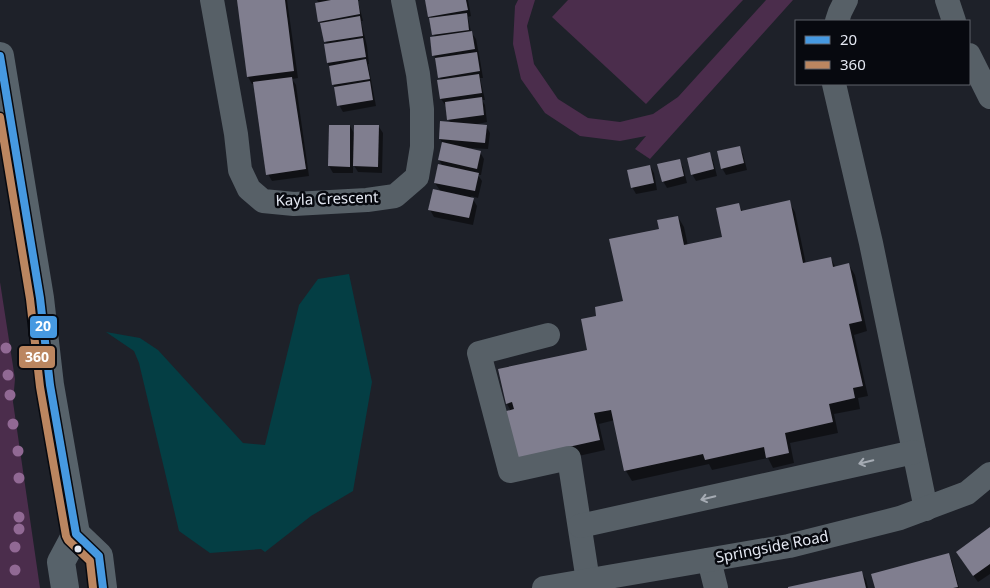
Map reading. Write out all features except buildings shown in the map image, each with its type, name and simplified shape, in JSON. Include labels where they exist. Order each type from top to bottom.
[{"type":"main road","points":[[0,56],[38,289],[50,385],[76,534],[99,556],[104,588]]},
{"type":"main road","points":[[65,588],[61,562],[76,534]]},
{"type":"street","name":"Kayla Crescent","points":[[212,0],[236,134],[240,170],[249,189],[263,201],[294,204],[367,200],[395,196],[416,177],[422,147],[422,109],[418,74],[403,0]]},
{"type":"street","points":[[837,20],[846,0]]},
{"type":"street","points":[[947,0],[954,20]]},
{"type":"street","points":[[970,58],[990,97]]},
{"type":"street","points":[[834,85],[871,243],[926,509]]},
{"type":"street","points":[[548,335],[479,353],[510,471],[569,458],[588,580]]},
{"type":"street","points":[[580,526],[914,452]]},
{"type":"street","name":"Springside Road","points":[[544,588],[789,546],[900,518],[967,494],[990,474]]},
{"type":"street","points":[[709,560],[716,588]]},
{"type":"shaded area","points":[[518,0],[535,0],[527,26],[534,64],[558,99],[588,118],[620,122],[653,114],[678,97],[766,0],[793,0],[650,159],[635,149],[646,136],[620,141],[580,136],[545,113],[521,79],[513,44],[515,6]]},
{"type":"shaded area","points":[[568,0],[743,0],[646,104],[552,17]]},
{"type":"shaded area","points":[[0,282],[15,379],[13,402],[40,588],[0,588]]},
{"type":"water","points":[[349,274],[372,382],[353,491],[311,516],[265,552],[261,549],[210,553],[179,531],[139,363],[134,351],[106,332],[140,338],[158,350],[243,443],[265,445],[299,305],[318,279]]},
{"type":"transit line","name":"20","points":[[0,56],[40,298],[50,385],[76,534],[99,556],[103,588]]},
{"type":"transit line","name":"360","points":[[0,117],[30,299],[40,387],[66,536],[90,561],[93,588]]}]
